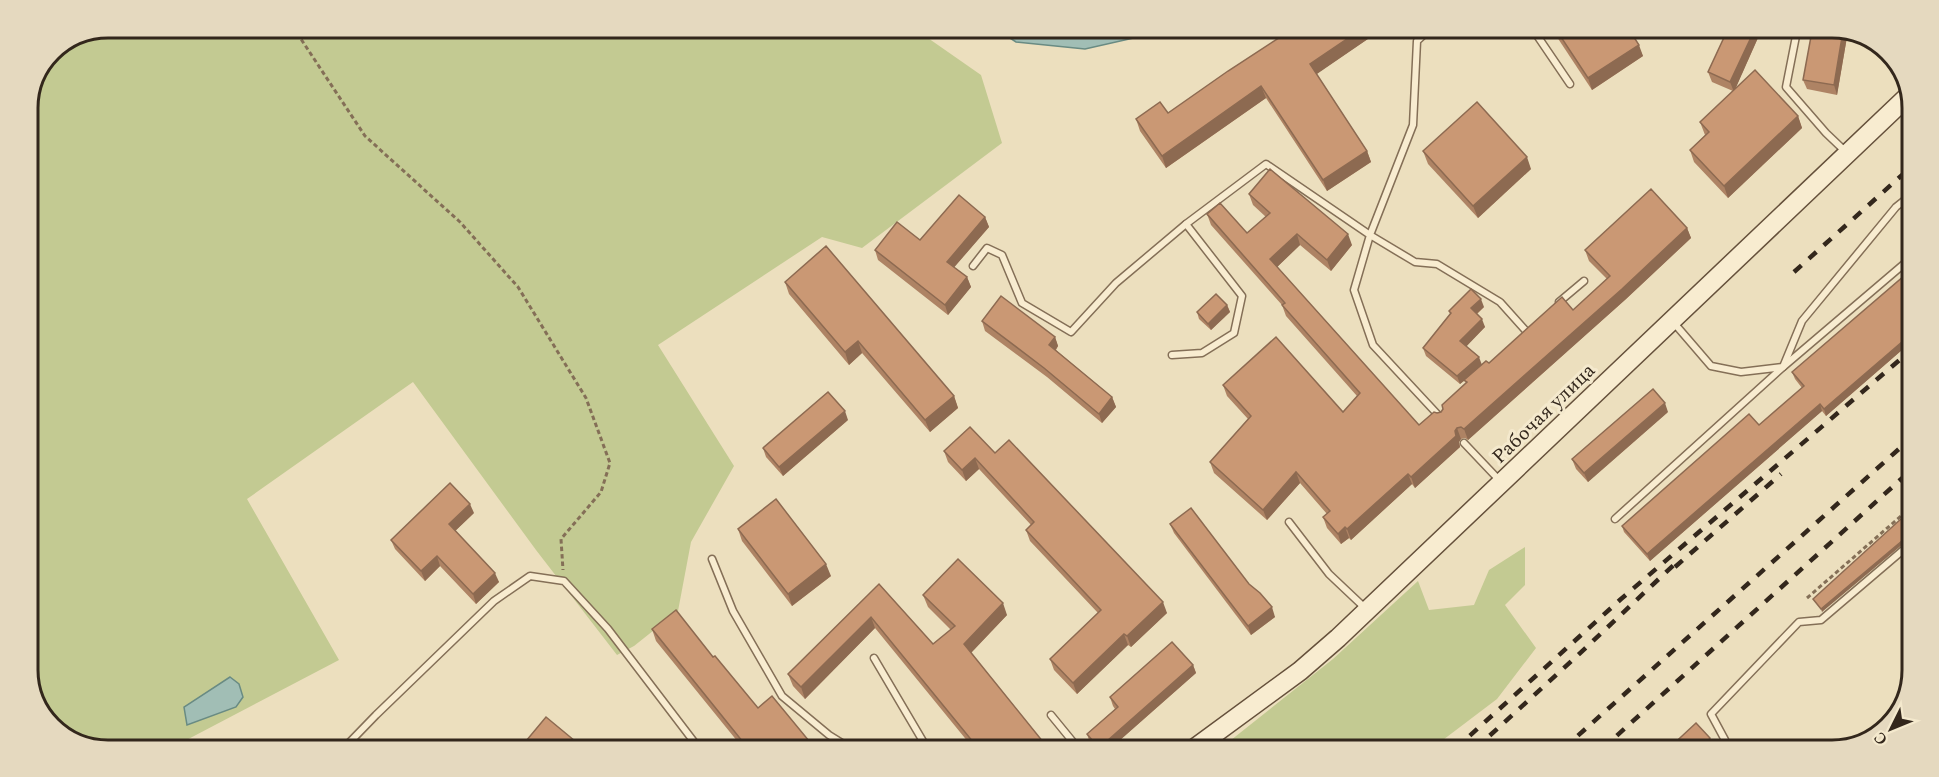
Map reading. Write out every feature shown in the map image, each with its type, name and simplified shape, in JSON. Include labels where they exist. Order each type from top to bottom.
[{"type":"street","name":"Рабочая улица","points":[[1206,740],[1300,671],[1367,611],[1901,103]]},
{"type":"lane","points":[[1421,38],[1418,41],[1413,125],[1370,235],[1354,290],[1373,345],[1442,419]]},
{"type":"lane","points":[[1539,38],[1570,84]]},
{"type":"lane","points":[[1796,38],[1786,87],[1847,154]]},
{"type":"lane","points":[[973,266],[987,248],[1002,255],[1022,303],[1071,332],[1116,283],[1186,224],[1266,164],[1370,235],[1415,262],[1437,264],[1500,302],[1526,331]]},
{"type":"lane","points":[[1783,367],[1802,321],[1901,203]]},
{"type":"lane","points":[[1172,355],[1202,353],[1234,333],[1242,296],[1186,224]]},
{"type":"lane","points":[[1616,519],[1783,367],[1901,266]]},
{"type":"lane","points":[[1551,310],[1584,281]]},
{"type":"lane","points":[[1671,320],[1711,366],[1741,372],[1783,367]]},
{"type":"lane","points":[[1518,339],[1534,324]]},
{"type":"lane","points":[[1436,413],[1444,406]]},
{"type":"lane","points":[[1464,443],[1502,483]]},
{"type":"lane","points":[[1289,522],[1329,574],[1367,611]]},
{"type":"lane","points":[[1725,740],[1711,714],[1799,622],[1821,620],[1902,551]]},
{"type":"lane","points":[[712,559],[733,611],[782,696],[837,740]]},
{"type":"lane","points":[[352,740],[494,601],[530,576],[564,581],[608,629],[693,740]]},
{"type":"lane","points":[[874,658],[922,740]]},
{"type":"lane","points":[[1051,716],[1071,740]]},
{"type":"path","points":[[300,38],[365,136],[460,222],[518,286],[586,398],[610,463],[601,492],[561,539],[564,581]]},
{"type":"path","points":[[1807,598],[1902,515]]},
{"type":"green space","points":[[108,38],[928,38],[981,75],[1002,143],[862,248],[822,237],[658,345],[734,466],[691,542],[678,611],[634,646],[617,655],[536,550],[413,382],[247,499],[339,660],[186,740],[108,740],[85,736],[58,719],[41,692],[38,674],[38,108],[43,81],[58,58],[81,43]]},
{"type":"green space","points":[[1525,547],[1525,585],[1505,605],[1536,648],[1497,699],[1443,740],[1231,740],[1333,659],[1418,581],[1429,610],[1474,605],[1489,570]]},
{"type":"water","points":[[1010,38],[1134,38],[1085,49],[1016,42]]},
{"type":"water","points":[[230,677],[239,684],[243,697],[236,707],[187,725],[184,707]]},
{"type":"building","points":[[1279,38],[1348,38],[1310,64],[1367,151],[1323,180],[1261,86],[1162,156],[1136,119],[1160,102],[1168,113]]},
{"type":"building","points":[[1562,38],[1634,38],[1639,45],[1588,78]]},
{"type":"building","points":[[1724,38],[1751,38],[1730,82],[1708,72]]},
{"type":"building","points":[[1811,38],[1842,38],[1834,85],[1803,80]]},
{"type":"building","points":[[1755,70],[1798,116],[1724,186],[1690,150],[1709,132],[1700,122]]},
{"type":"building","points":[[1477,102],[1527,157],[1473,206],[1423,151]]},
{"type":"building","points":[[1270,169],[1348,234],[1327,260],[1297,234],[1270,259],[1419,425],[1434,412],[1441,412],[1442,405],[1467,382],[1464,380],[1486,361],[1489,363],[1562,297],[1573,310],[1610,276],[1585,250],[1651,189],[1687,228],[1464,429],[1457,428],[1456,436],[1411,477],[1408,474],[1347,529],[1345,527],[1338,534],[1323,517],[1330,511],[1296,472],[1263,510],[1210,462],[1251,416],[1223,385],[1276,337],[1343,412],[1360,393],[1282,305],[1285,303],[1207,214],[1220,203],[1247,233],[1270,213],[1249,194]]},
{"type":"building","points":[[959,195],[985,217],[947,262],[967,277],[945,305],[875,250],[897,222],[920,240]]},
{"type":"building","points":[[826,246],[954,396],[925,420],[858,341],[845,352],[785,282]]},
{"type":"building","points":[[1901,278],[1901,342],[1824,409],[1820,404],[1647,554],[1622,526],[1749,414],[1759,425],[1804,386],[1792,372]]},
{"type":"building","points":[[1471,289],[1481,299],[1471,308],[1482,319],[1460,341],[1479,357],[1457,376],[1423,348],[1451,313],[1449,311]]},
{"type":"building","points":[[1216,294],[1227,305],[1208,324],[1197,312]]},
{"type":"building","points":[[1001,296],[1055,337],[1049,345],[1112,397],[1099,414],[982,321]]},
{"type":"building","points":[[1653,389],[1665,403],[1584,473],[1572,459]]},
{"type":"building","points":[[828,392],[845,411],[779,467],[763,448]]},
{"type":"building","points":[[970,427],[995,453],[1009,440],[1163,602],[1127,636],[1124,634],[1073,683],[1050,659],[1101,610],[1026,530],[1034,522],[975,458],[962,470],[944,451]]},
{"type":"building","points":[[450,483],[470,504],[449,524],[495,573],[473,594],[437,556],[421,571],[391,540]]},
{"type":"building","points":[[776,499],[826,564],[788,594],[738,529]]},
{"type":"building","points":[[1191,508],[1249,584],[1272,607],[1248,626],[1170,524]]},
{"type":"building","points":[[1902,518],[1902,541],[1821,609],[1813,599]]},
{"type":"building","points":[[958,559],[1003,603],[964,644],[1042,740],[971,740],[871,617],[801,687],[788,674],[879,584],[933,644],[955,626],[923,595]]},
{"type":"building","points":[[676,610],[758,708],[772,696],[808,740],[741,740],[652,629]]},
{"type":"building","points":[[1172,642],[1193,665],[1108,740],[1092,740],[1087,734],[1118,707],[1110,697]]},
{"type":"building","points":[[546,717],[574,740],[527,740]]},
{"type":"building","points":[[1696,723],[1710,738],[1709,740],[1678,740]]},
{"type":"railway","points":[[1794,272],[1901,176]]},
{"type":"railway","points":[[1465,740],[1621,599],[1901,358]]},
{"type":"railway","points":[[1573,740],[1902,447]]},
{"type":"railway","points":[[1675,567],[1781,474]]},
{"type":"railway","points":[[1612,740],[1902,479]]},
{"type":"railway","points":[[1485,740],[1680,559]]}]
